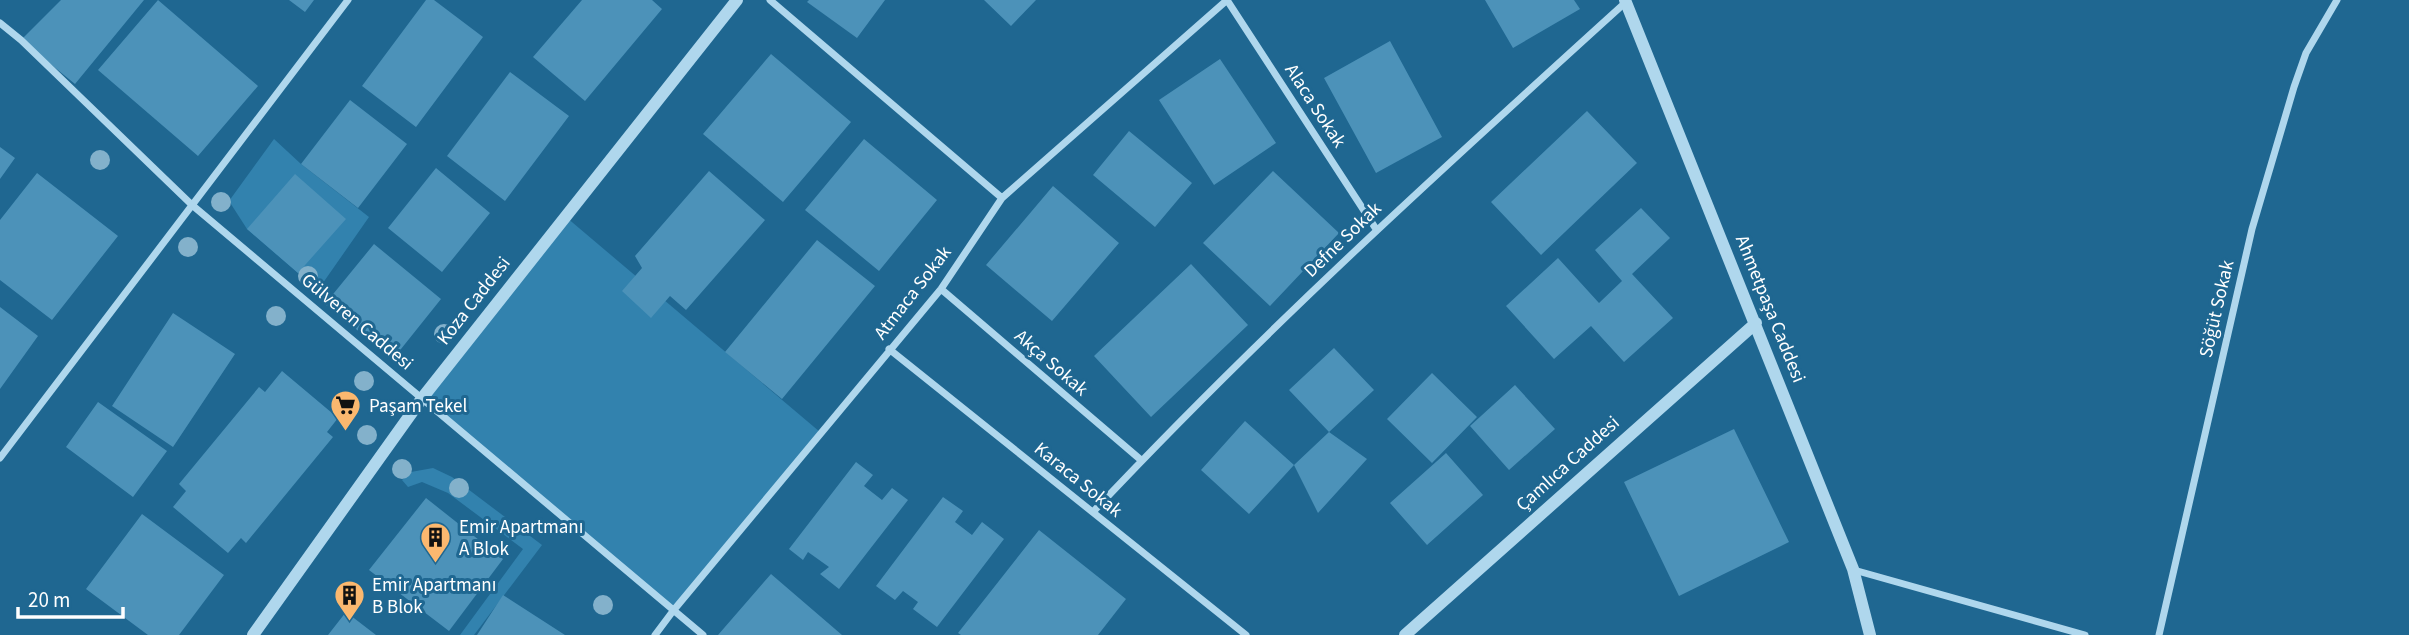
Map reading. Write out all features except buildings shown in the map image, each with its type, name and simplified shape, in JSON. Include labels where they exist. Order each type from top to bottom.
[{"type":"street","points":[[0,458],[348,0]]},
{"type":"street","name":"Koza Caddesi","points":[[253,635],[423,397],[737,0]]},
{"type":"street","points":[[770,0],[1002,198]]},
{"type":"street","name":"Atmaca Sokak","points":[[655,635],[941,289],[1002,198],[1227,0]]},
{"type":"street","name":"Alaca Sokak","points":[[1227,0],[1376,229]]},
{"type":"street","name":"Söğüt Sokak","points":[[2160,635],[2252,229],[2306,53],[2337,0]]},
{"type":"street","name":"Defne Sokak","points":[[1093,512],[1141,460],[1376,229],[1626,1]]},
{"type":"street","name":"Ahmetpaşa Caddesi","points":[[1626,1],[1853,569],[1870,635]]},
{"type":"street","name":"Gülveren Caddesi","points":[[0,23],[21,40],[192,205],[703,635]]},
{"type":"street","name":"Akça Sokak","points":[[941,289],[1141,460]]},
{"type":"street","name":"Çamlıca Caddesi","points":[[1405,635],[1755,323]]},
{"type":"street","name":"Karaca Sokak","points":[[889,349],[1246,635]]},
{"type":"street","points":[[1853,569],[2085,635]]},
{"type":"shaded area","points":[[274,139],[301,164],[369,217],[318,290],[247,229],[229,201]]},
{"type":"shaded area","points":[[566,217],[820,432],[673,611],[423,397]]},
{"type":"shaded area","points":[[433,468],[452,477],[542,545],[474,635],[460,635],[523,549],[448,493],[422,482],[408,487],[402,480],[411,472]]},
{"type":"place","name":"Paşam Tekel","points":[[346,433]]},
{"type":"place","name":"Emir Apartmanı A Blok","points":[[436,565]]},
{"type":"place","name":"Emir Apartmanı B Blok","points":[[349,623]]}]
